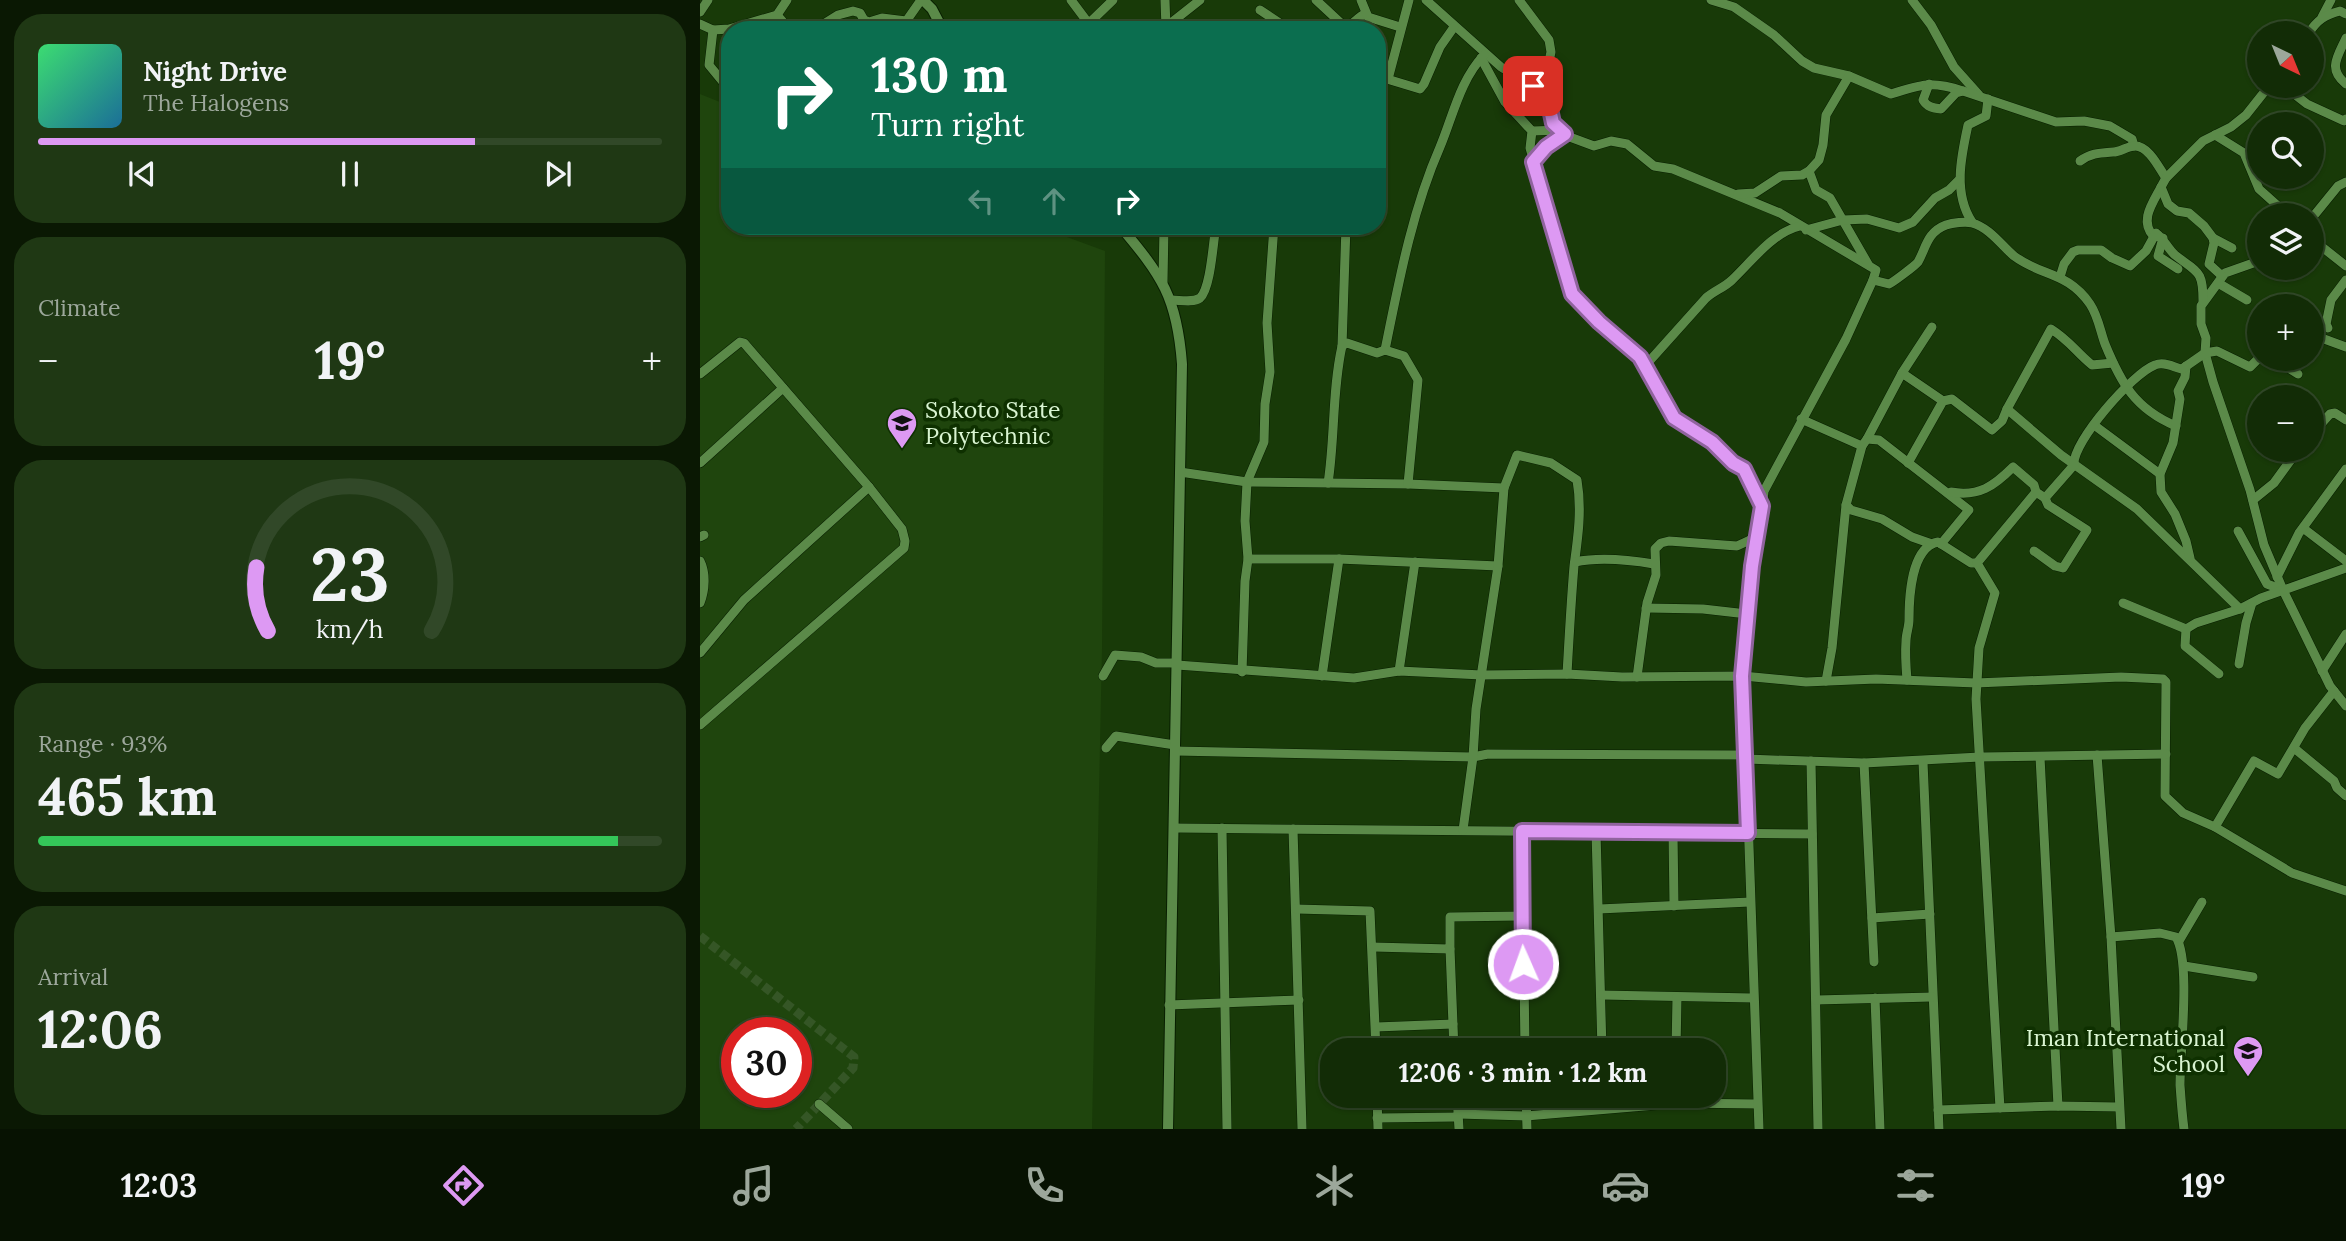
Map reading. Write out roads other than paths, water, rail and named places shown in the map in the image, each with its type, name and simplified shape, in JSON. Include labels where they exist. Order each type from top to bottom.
[{"type":"street","points":[[700,12],[708,0]]},
{"type":"street","points":[[756,21],[776,15],[787,0]]},
{"type":"street","points":[[872,21],[882,18],[906,21],[922,0],[932,9],[938,21]]},
{"type":"street","points":[[1071,0],[1082,21]]},
{"type":"street","points":[[1091,21],[1113,0]]},
{"type":"street","points":[[1164,21],[1165,0]]},
{"type":"street","points":[[1174,21],[1200,0]]},
{"type":"street","points":[[1316,0],[1339,21]]},
{"type":"street","points":[[1361,0],[1365,14],[1376,21]]},
{"type":"street","points":[[1409,0],[1388,79],[1421,88],[1440,47],[1454,27]]},
{"type":"street","points":[[1426,0],[1471,39],[1483,56],[1505,102],[1532,131],[1563,132]]},
{"type":"street","points":[[1519,0],[1549,40],[1551,52],[1547,71],[1547,95],[1553,123],[1563,132],[1578,142],[1594,146],[1611,141],[1627,145],[1654,166],[1673,169],[1734,195],[1759,202],[1876,270],[1846,339],[1764,491],[1752,566],[1742,676],[1759,1129]]},
{"type":"street","points":[[1711,0],[1734,7],[1814,68],[1849,76],[1891,94],[1940,83],[2010,104],[2056,122],[2084,121],[2110,126],[2132,139],[2134,146]]},
{"type":"street","points":[[1912,0],[1931,25],[1954,67],[1984,97],[1986,116],[1968,125],[1959,180],[1966,214],[1972,222],[2000,240],[2014,256],[2070,282],[2091,306],[2126,389],[2151,415],[2176,426]]},
{"type":"street","points":[[2319,21],[2331,0]]},
{"type":"street","points":[[1260,10],[1274,21]]},
{"type":"street","points":[[828,21],[853,11],[860,13],[866,21]]},
{"type":"street","points":[[2322,18],[2340,11],[2346,14]]},
{"type":"street","points":[[1354,21],[1365,14]]},
{"type":"street","points":[[776,15],[782,21]]},
{"type":"street","points":[[1386,23],[1401,27]]},
{"type":"street","points":[[700,24],[713,30],[721,30]]},
{"type":"street","points":[[713,30],[709,65],[721,77]]},
{"type":"street","points":[[2346,38],[2335,69],[2346,84]]},
{"type":"street","points":[[1483,56],[1547,95]]},
{"type":"street","points":[[1385,350],[1409,239],[1426,183],[1449,118],[1467,80],[1483,56]]},
{"type":"street","points":[[1734,195],[1755,193],[1781,176],[1801,175],[1809,171],[1819,160],[1826,115],[1849,76]]},
{"type":"street","points":[[1929,84],[1923,100],[1933,108],[1941,110],[1956,93],[1963,91]]},
{"type":"street","points":[[2203,301],[2203,280],[2198,271],[2148,230],[2146,219],[2163,183],[2203,141],[2246,116],[2260,98]]},
{"type":"street","points":[[2299,98],[2344,121],[2346,119]]},
{"type":"street","points":[[1532,131],[1530,148],[1533,162],[1572,294],[1599,322],[1640,357],[1674,418],[1712,442],[1733,463],[1744,469],[1762,506]]},
{"type":"street","points":[[1533,162],[1563,132]]},
{"type":"street","points":[[2215,135],[2244,153],[2259,189],[2275,203]]},
{"type":"street","points":[[2080,161],[2090,154],[2119,152],[2134,146],[2141,148],[2150,155],[2163,183],[2168,204],[2177,211],[2189,213],[2213,238],[2232,248]]},
{"type":"street","points":[[1809,171],[1816,190],[1830,198],[1868,266]]},
{"type":"street","points":[[1645,366],[1706,298],[1731,282],[1779,234],[1843,219],[1867,219],[1899,228],[1913,222],[1935,198],[1959,180]]},
{"type":"street","points":[[2324,203],[2338,186],[2346,182]]},
{"type":"street","points":[[1872,280],[1889,284],[1894,282],[1899,275],[1916,266],[1926,242],[1933,233],[1946,225],[1972,222]]},
{"type":"street","points":[[1128,235],[1163,282],[1172,300],[1180,333],[1182,364],[1168,1129]]},
{"type":"street","points":[[1163,282],[1164,235]]},
{"type":"street","points":[[1172,300],[1195,300],[1202,295],[1207,285],[1215,235]]},
{"type":"street","points":[[1242,672],[1243,605],[1248,559],[1245,521],[1247,482],[1264,442],[1265,404],[1270,372],[1267,323],[1273,235]]},
{"type":"street","points":[[1328,484],[1337,372],[1342,346],[1346,235]]},
{"type":"street","points":[[2159,238],[2158,256],[2178,269]]},
{"type":"street","points":[[2060,277],[2064,264],[2073,252],[2101,250],[2130,266],[2159,238]]},
{"type":"street","points":[[2213,238],[2209,264],[2220,280],[2247,300]]},
{"type":"street","points":[[2324,249],[2346,266]]},
{"type":"street","points":[[2247,265],[2227,271],[2203,301],[2201,324],[2206,338],[2205,353],[2221,412],[2253,500],[2264,545],[2322,671],[2346,706]]},
{"type":"street","points":[[2328,328],[2326,324],[2331,300],[2346,280]]},
{"type":"street","points":[[1825,681],[1832,648],[1846,505],[1865,442],[1902,373],[1932,327]]},
{"type":"street","points":[[1902,373],[1943,401],[1952,399],[1992,430],[2002,421],[2051,329],[2068,340],[2092,365],[2113,363]]},
{"type":"street","points":[[2324,339],[2346,347]]},
{"type":"street","points":[[700,374],[740,342],[744,343],[869,487],[902,529],[905,541],[904,548],[700,725]]},
{"type":"street","points":[[1342,346],[1353,343],[1377,353],[1385,350],[1404,356],[1418,380],[1408,484]]},
{"type":"street","points":[[1846,505],[1851,510],[1882,519],[1912,537],[1936,544],[1971,563],[1977,563],[2040,495],[2074,465],[2074,458],[2094,425],[2126,389],[2154,365],[2164,363],[2182,369],[2205,353],[2217,351],[2247,366]]},
{"type":"street","points":[[2186,366],[2185,377],[2178,391],[2180,399],[2173,443],[2160,474],[2161,492],[2175,514],[2190,560]]},
{"type":"street","points":[[2293,371],[2298,374]]},
{"type":"street","points":[[700,463],[783,388]]},
{"type":"street","points":[[1908,463],[1943,401]]},
{"type":"street","points":[[2007,410],[2074,465],[2137,509],[2240,610]]},
{"type":"street","points":[[2324,421],[2330,414],[2336,413],[2346,420]]},
{"type":"street","points":[[1801,419],[1865,442],[1879,440],[1969,510],[1916,567],[1909,590],[1907,680]]},
{"type":"street","points":[[2094,425],[2160,474]]},
{"type":"street","points":[[1463,830],[1473,757],[1476,709],[1498,566],[1504,488],[1517,455],[1551,463],[1577,480],[1580,520],[1567,674]]},
{"type":"street","points":[[2253,500],[2274,483],[2289,462]]},
{"type":"street","points":[[1948,492],[1977,492],[1993,486],[2013,467],[2034,485],[2048,505],[2087,530],[2063,568],[2055,566],[2034,551]]},
{"type":"street","points":[[2277,577],[2303,528],[2346,469]]},
{"type":"street","points":[[1180,472],[1247,482],[1504,488]]},
{"type":"street","points":[[700,653],[744,600],[869,487]]},
{"type":"street","points":[[1637,677],[1646,608],[1656,575],[1655,549],[1664,541],[1737,546],[1750,540],[1760,528]]},
{"type":"street","points":[[2303,528],[2346,561]]},
{"type":"street","points":[[2238,531],[2267,584],[2283,590]]},
{"type":"street","points":[[1248,559],[1339,559],[1498,566]]},
{"type":"street","points":[[1322,676],[1339,559]]},
{"type":"street","points":[[700,561],[704,568],[700,603]]},
{"type":"street","points":[[1575,562],[1638,561],[1654,564]]},
{"type":"street","points":[[1399,671],[1415,562]]},
{"type":"street","points":[[1977,563],[1995,593],[1979,648],[1976,683],[2000,1108]]},
{"type":"street","points":[[2186,629],[2346,568]]},
{"type":"street","points":[[2123,603],[2186,629]]},
{"type":"street","points":[[2239,664],[2245,623],[2252,603]]},
{"type":"street","points":[[1646,608],[1703,609],[1748,614]]},
{"type":"street","points":[[2186,629],[2185,646],[2219,674]]},
{"type":"street","points":[[2322,671],[2346,634]]},
{"type":"street","points":[[1103,677],[1115,654],[1140,657],[1156,663],[1242,672],[1354,678],[1399,671],[1482,675],[1742,676],[1806,682],[1876,679],[1976,683],[2121,677],[2163,679],[2166,682],[2165,796],[2183,813],[2215,827],[2292,873],[2346,891]]},
{"type":"street","points":[[2215,827],[2254,761],[2278,774],[2305,728],[2334,691]]},
{"type":"street","points":[[1106,748],[1116,736],[1175,748],[1473,757],[1488,754],[1746,757],[1864,763],[1980,757],[2166,754]]},
{"type":"street","points":[[2294,748],[2334,781],[2346,796]]},
{"type":"street","points":[[2097,755],[2111,937],[2121,1129]]},
{"type":"street","points":[[2040,757],[2058,1106]]},
{"type":"street","points":[[1811,761],[1818,1129]]},
{"type":"street","points":[[1923,762],[1939,1129]]},
{"type":"street","points":[[1864,763],[1874,962]]},
{"type":"street","points":[[1174,828],[1812,834]]},
{"type":"street","points":[[1222,828],[1227,1129]]},
{"type":"street","points":[[1293,828],[1302,1129]]},
{"type":"street","points":[[1522,831],[1525,1038]]},
{"type":"street","points":[[1596,832],[1602,1038]]},
{"type":"street","points":[[1673,832],[1674,905]]},
{"type":"street","points":[[1599,909],[1750,902]]},
{"type":"street","points":[[2179,941],[2202,902]]},
{"type":"street","points":[[1296,909],[1370,911],[1376,1038]]},
{"type":"street","points":[[1872,918],[1930,914]]},
{"type":"street","points":[[1454,1038],[1450,917],[1522,916]]},
{"type":"street","points":[[2111,937],[2160,933],[2176,937],[2179,941],[2183,966],[2180,1086],[2183,1129]]},
{"type":"street","points":[[1373,947],[1450,949]]},
{"type":"street","points":[[2183,966],[2253,977]]},
{"type":"street","points":[[1601,995],[1753,998]]},
{"type":"street","points":[[1676,1038],[1677,997]]},
{"type":"street","points":[[1816,1000],[1932,997]]},
{"type":"street","points":[[1875,999],[1881,1129]]},
{"type":"street","points":[[1169,1004],[1299,1000]]},
{"type":"street","points":[[1376,1027],[1453,1024]]},
{"type":"street","points":[[1726,1102],[1757,1104]]},
{"type":"street","points":[[819,1104],[848,1129]]},
{"type":"street","points":[[1938,1110],[2119,1107]]},
{"type":"street","points":[[1377,1108],[1378,1129]]},
{"type":"street","points":[[1458,1108],[1459,1129]]},
{"type":"street","points":[[1526,1108],[1527,1129]]},
{"type":"street","points":[[1377,1118],[1526,1116],[1604,1108]]},
{"type":"tunnel","points":[[700,936],[854,1057],[853,1068],[796,1129]]},
{"type":"place","name":"Sokoto State Polytechnic","points":[[902,450]]},
{"type":"place","name":"Iman International School","points":[[2248,1078]]}]
